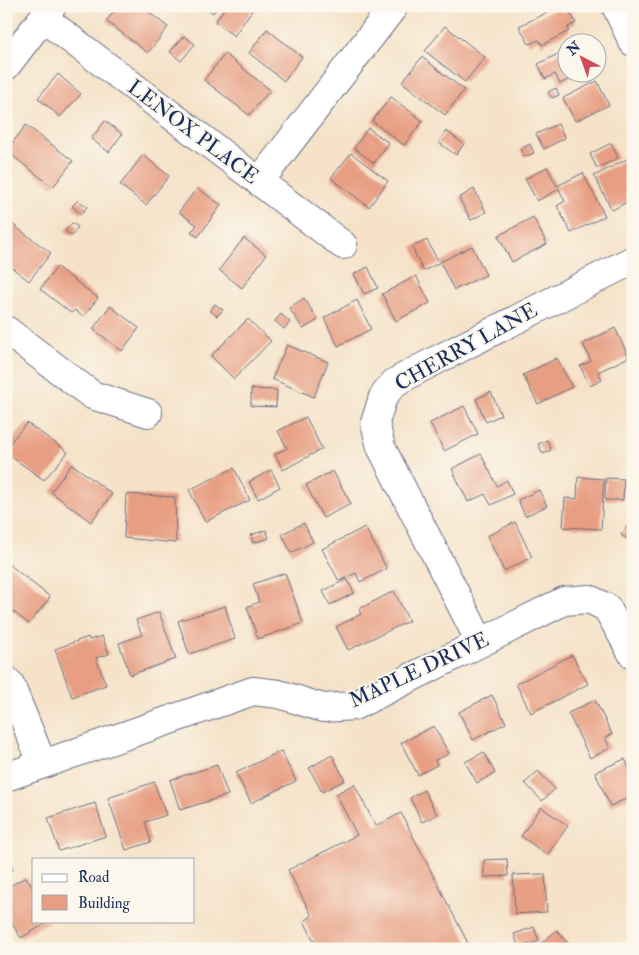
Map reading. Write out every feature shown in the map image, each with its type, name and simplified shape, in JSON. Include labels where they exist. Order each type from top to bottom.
[{"type":"street","points":[[259,182],[394,6]]},
{"type":"street","points":[[6,66],[47,12]]},
{"type":"street","name":"LENOX PLACE","points":[[47,12],[259,182],[342,245]]},
{"type":"street","name":"CHERRY LANE","points":[[480,642],[381,447],[375,423],[383,397],[394,383],[419,369],[633,260]]},
{"type":"street","points":[[6,330],[92,395],[148,413]]},
{"type":"street","name":"MAPLE DRIVE","points":[[6,777],[253,691],[279,694],[323,708],[354,706],[564,600],[589,599],[607,608],[633,654]]},
{"type":"street","points":[[6,680],[10,684],[42,763]]},
{"type":"building","points":[[118,6],[141,6],[168,27],[148,53],[106,21]]},
{"type":"building","points":[[205,6],[219,6],[213,13]]},
{"type":"building","points":[[226,6],[255,6],[234,36],[215,22]]},
{"type":"building","points":[[559,7],[561,12],[568,8],[576,23],[568,27],[569,31],[567,32],[556,32],[556,38],[542,45],[539,40],[529,44],[519,26]]},
{"type":"building","points":[[445,26],[485,57],[465,82],[425,51]]},
{"type":"building","points":[[267,29],[302,57],[284,81],[249,53]]},
{"type":"building","points":[[184,36],[195,44],[181,61],[170,52]]},
{"type":"building","points":[[225,54],[270,90],[249,115],[204,80]]},
{"type":"building","points":[[556,55],[556,76],[555,74],[545,79],[538,64]]},
{"type":"building","points":[[422,57],[464,90],[445,115],[402,82]]},
{"type":"building","points":[[58,74],[81,94],[60,117],[38,98]]},
{"type":"building","points":[[598,82],[609,105],[575,121],[563,98]]},
{"type":"building","points":[[556,88],[559,95],[552,98],[548,92]]},
{"type":"building","points":[[391,97],[423,121],[404,145],[372,121]]},
{"type":"building","points":[[105,121],[122,134],[109,152],[91,139]]},
{"type":"building","points":[[558,124],[565,138],[544,149],[536,134]]},
{"type":"building","points":[[26,125],[73,161],[53,187],[6,151]]},
{"type":"building","points":[[368,128],[389,143],[374,163],[354,148]]},
{"type":"building","points":[[446,131],[464,144],[456,155],[438,142]]},
{"type":"building","points":[[611,143],[618,158],[597,168],[590,154]]},
{"type":"building","points":[[530,144],[534,153],[524,157],[520,149]]},
{"type":"building","points":[[351,153],[388,181],[369,207],[331,178]]},
{"type":"building","points":[[143,155],[169,176],[146,205],[120,185]]},
{"type":"building","points":[[631,157],[633,160],[633,199],[612,210],[594,176]]},
{"type":"building","points":[[6,166],[13,171],[6,179]]},
{"type":"building","points":[[547,167],[557,186],[583,173],[605,216],[571,233],[557,206],[565,201],[559,189],[537,201],[525,179]]},
{"type":"building","points":[[197,188],[221,205],[198,237],[191,232],[197,225],[179,212]]},
{"type":"building","points":[[474,189],[486,212],[471,220],[459,198]]},
{"type":"building","points":[[78,200],[87,207],[81,214],[72,206]]},
{"type":"building","points":[[533,217],[547,244],[512,262],[498,236]]},
{"type":"building","points":[[8,221],[51,253],[29,281],[6,263],[6,223]]},
{"type":"building","points":[[72,223],[78,227],[72,236],[65,231]]},
{"type":"building","points":[[244,238],[266,255],[242,288],[219,270]]},
{"type":"building","points":[[427,240],[439,263],[423,271],[412,247]]},
{"type":"building","points":[[472,246],[486,275],[454,290],[440,262]]},
{"type":"building","points":[[57,267],[98,298],[83,317],[75,310],[71,313],[40,289]]},
{"type":"building","points":[[368,267],[378,288],[364,294],[354,274]]},
{"type":"building","points":[[416,276],[430,303],[396,321],[382,294]]},
{"type":"building","points":[[304,298],[318,320],[303,329],[289,308]]},
{"type":"building","points":[[357,300],[371,329],[338,346],[324,318]]},
{"type":"building","points":[[215,304],[223,310],[217,316],[210,311]]},
{"type":"building","points":[[110,306],[139,328],[122,351],[93,329]]},
{"type":"building","points":[[281,314],[290,322],[284,329],[275,321]]},
{"type":"building","points":[[248,319],[271,341],[234,379],[211,356]]},
{"type":"building","points":[[615,328],[629,357],[598,372],[602,380],[590,386],[580,366],[591,361],[583,344]]},
{"type":"building","points":[[287,345],[328,362],[314,397],[272,379]]},
{"type":"building","points":[[557,358],[572,387],[538,404],[523,375]]},
{"type":"building","points":[[251,389],[277,390],[276,407],[251,406]]},
{"type":"building","points":[[491,392],[501,415],[486,422],[476,399]]},
{"type":"building","points":[[464,406],[478,434],[444,451],[430,423]]},
{"type":"building","points":[[306,417],[322,449],[283,470],[275,454],[287,448],[278,431]]},
{"type":"building","points":[[27,423],[68,452],[44,480],[6,453],[6,447]]},
{"type":"building","points":[[547,440],[551,450],[543,454],[538,444]]},
{"type":"building","points":[[481,454],[497,486],[507,480],[513,494],[491,505],[485,494],[468,502],[452,469]]},
{"type":"building","points":[[72,464],[112,494],[91,522],[51,492]]},
{"type":"building","points":[[234,468],[250,500],[205,522],[189,490]]},
{"type":"building","points":[[271,470],[280,487],[258,499],[249,482]]},
{"type":"building","points":[[333,471],[351,504],[323,518],[306,485]]},
{"type":"building","points":[[578,477],[604,479],[601,529],[563,527],[565,498],[577,499]]},
{"type":"building","points":[[606,478],[624,479],[623,500],[605,500]]},
{"type":"building","points":[[539,490],[547,506],[525,516],[518,500]]},
{"type":"building","points":[[126,494],[175,497],[176,543],[124,538]]},
{"type":"building","points":[[633,518],[633,543],[621,535]]},
{"type":"building","points":[[515,522],[532,557],[504,571],[487,536]]},
{"type":"building","points":[[304,523],[313,542],[291,553],[282,534]]},
{"type":"building","points":[[365,527],[387,569],[360,582],[356,573],[339,581],[322,549]]},
{"type":"building","points":[[266,530],[269,538],[253,543],[251,535]]},
{"type":"building","points":[[10,565],[50,597],[29,624],[6,606],[6,570]]},
{"type":"building","points":[[285,573],[303,623],[258,639],[247,607],[259,602],[253,584]]},
{"type":"building","points":[[347,579],[354,593],[330,605],[323,591]]},
{"type":"building","points":[[394,591],[409,621],[348,650],[336,627],[361,614],[359,609]]},
{"type":"building","points":[[225,606],[235,639],[189,654],[178,621]]},
{"type":"building","points":[[159,612],[176,659],[130,675],[119,643],[142,635],[136,620]]},
{"type":"building","points":[[102,636],[109,654],[96,658],[106,685],[72,697],[55,649],[88,637],[89,640]]},
{"type":"building","points":[[572,655],[588,684],[531,713],[516,684]]},
{"type":"building","points":[[492,695],[506,723],[473,740],[459,712]]},
{"type":"building","points":[[595,700],[612,734],[605,738],[610,748],[590,758],[568,713]]},
{"type":"building","points":[[434,726],[449,754],[435,760],[437,765],[418,775],[401,743]]},
{"type":"building","points":[[281,751],[296,781],[251,803],[236,773]]},
{"type":"building","points":[[484,752],[495,773],[477,783],[465,762]]},
{"type":"building","points":[[332,755],[345,780],[322,792],[309,768]]},
{"type":"building","points":[[625,759],[633,777],[633,796],[610,806],[595,772]]},
{"type":"building","points":[[217,765],[228,795],[180,810],[170,780]]},
{"type":"building","points":[[538,771],[555,789],[542,801],[525,783]]},
{"type":"building","points":[[154,782],[166,815],[145,822],[151,842],[126,850],[108,798]]},
{"type":"building","points":[[354,784],[376,826],[401,813],[471,949],[318,949],[304,921],[312,916],[288,870],[357,835],[336,794]]},
{"type":"building","points":[[424,790],[437,815],[422,822],[410,798]]},
{"type":"building","points":[[95,803],[106,836],[59,851],[48,818]]},
{"type":"building","points":[[541,807],[568,826],[547,855],[521,836]]},
{"type":"building","points":[[6,851],[13,870],[6,872]]},
{"type":"building","points":[[507,859],[508,876],[484,877],[484,860]]},
{"type":"building","points":[[545,874],[547,912],[515,914],[513,875]]},
{"type":"building","points":[[26,877],[32,887],[32,922],[48,922],[21,938],[6,914],[6,888]]},
{"type":"building","points":[[534,927],[539,941],[519,948],[514,934]]},
{"type":"building","points":[[557,930],[572,949],[534,949]]}]
